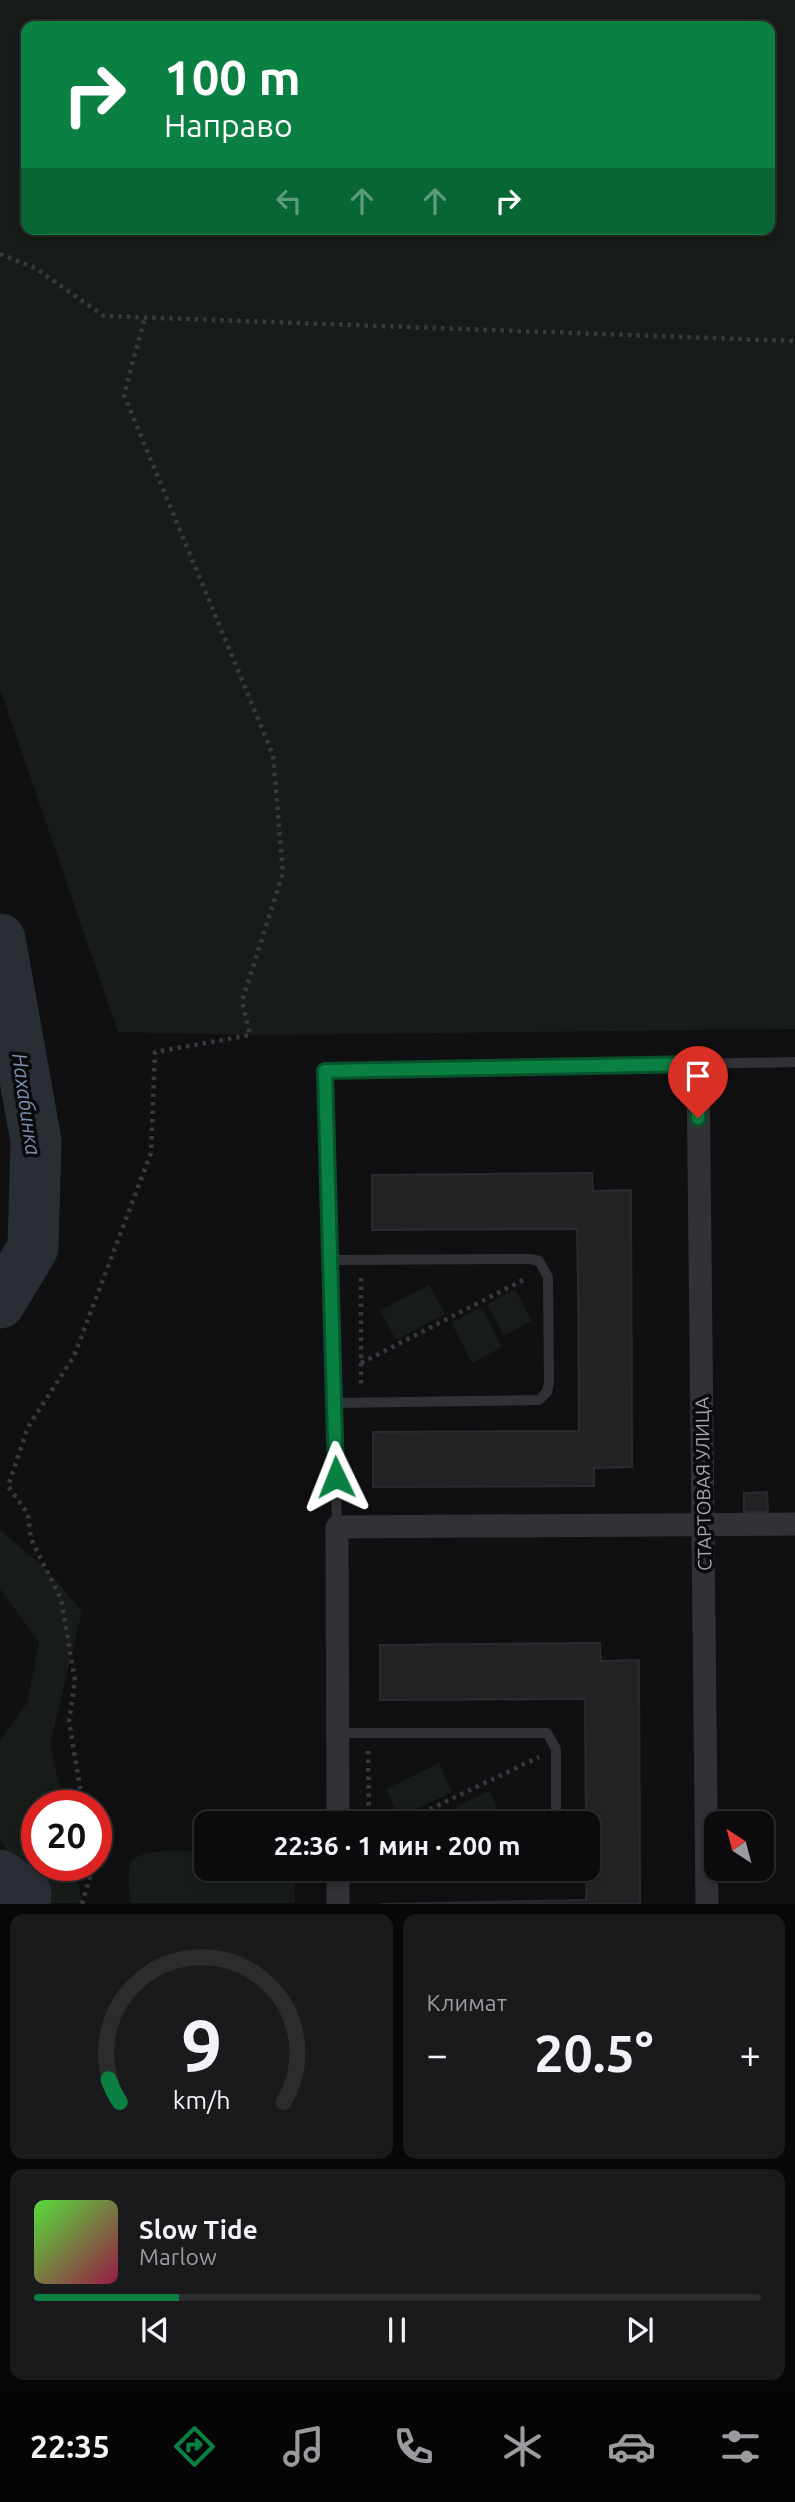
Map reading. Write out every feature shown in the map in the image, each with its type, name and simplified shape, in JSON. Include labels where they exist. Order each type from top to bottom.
[{"type":"street","name":"СТАРТОВАЯ УЛИЦА","points":[[698,1064],[707,1903]]},
{"type":"street","points":[[338,1811],[337,1527],[795,1524]]},
{"type":"street","points":[[338,1881],[338,1903]]},
{"type":"lane","points":[[337,1527],[325,1071],[795,1062]]},
{"type":"lane","points":[[330,1260],[530,1259],[540,1261],[546,1268],[548,1277],[549,1382],[547,1392],[538,1400],[334,1403]]},
{"type":"lane","points":[[338,1733],[547,1733],[556,1749],[556,1811]]},
{"type":"path","points":[[0,254],[35,268],[104,316],[795,341]]},
{"type":"path","points":[[80,1790],[69,1721],[75,1681],[61,1599],[31,1539],[28,1514],[8,1486],[28,1427],[74,1356],[151,1153],[155,1052],[250,1035],[242,1001],[283,873],[274,755],[124,395],[145,317]]},
{"type":"path","points":[[361,1260],[361,1403]]},
{"type":"path","points":[[361,1363],[546,1268]]},
{"type":"path","points":[[368,1733],[369,1811]]},
{"type":"path","points":[[426,1811],[556,1749]]},
{"type":"path","points":[[82,1903],[89,1881]]},
{"type":"shaded area","points":[[0,0],[795,0],[795,1029],[250,1035],[118,1032],[0,689]]},
{"type":"shaded area","points":[[429,1285],[445,1314],[396,1340],[380,1310]]},
{"type":"shaded area","points":[[515,1289],[532,1321],[504,1336],[487,1304]]},
{"type":"shaded area","points":[[482,1307],[502,1347],[472,1363],[451,1322]]},
{"type":"shaded area","points":[[0,1530],[48,1571],[82,1611],[50,1744],[60,1790],[21,1790],[21,1870],[0,1840],[0,1740],[27,1703],[39,1642],[0,1589]]},
{"type":"shaded area","points":[[439,1763],[452,1792],[412,1811],[396,1811],[386,1789]]},
{"type":"shaded area","points":[[489,1791],[499,1811],[458,1811],[456,1807]]},
{"type":"shaded area","points":[[194,1851],[194,1881],[294,1881],[295,1903],[130,1903],[129,1869],[134,1859],[152,1852]]},
{"type":"shaded area","points":[[27,1881],[78,1881],[82,1903],[35,1903]]},
{"type":"building","points":[[592,1173],[593,1191],[631,1190],[632,1467],[594,1468],[594,1486],[373,1487],[373,1432],[579,1431],[577,1229],[372,1230],[372,1175]]},
{"type":"building","points":[[767,1492],[768,1512],[744,1512],[744,1493]]},
{"type":"building","points":[[600,1643],[601,1661],[639,1660],[640,1904],[381,1904],[586,1900],[586,1881],[600,1881],[600,1811],[586,1811],[585,1699],[380,1700],[380,1645]]},
{"type":"waterway","name":"Нахабинка","points":[[0,939],[36,1141],[33,1248],[0,1303]]},
{"type":"waterway","name":"Нахабинка","points":[[0,1875],[26,1893],[25,1904]]},
{"type":"route","points":[[336,1477],[325,1071],[698,1064],[698,1118]]}]
